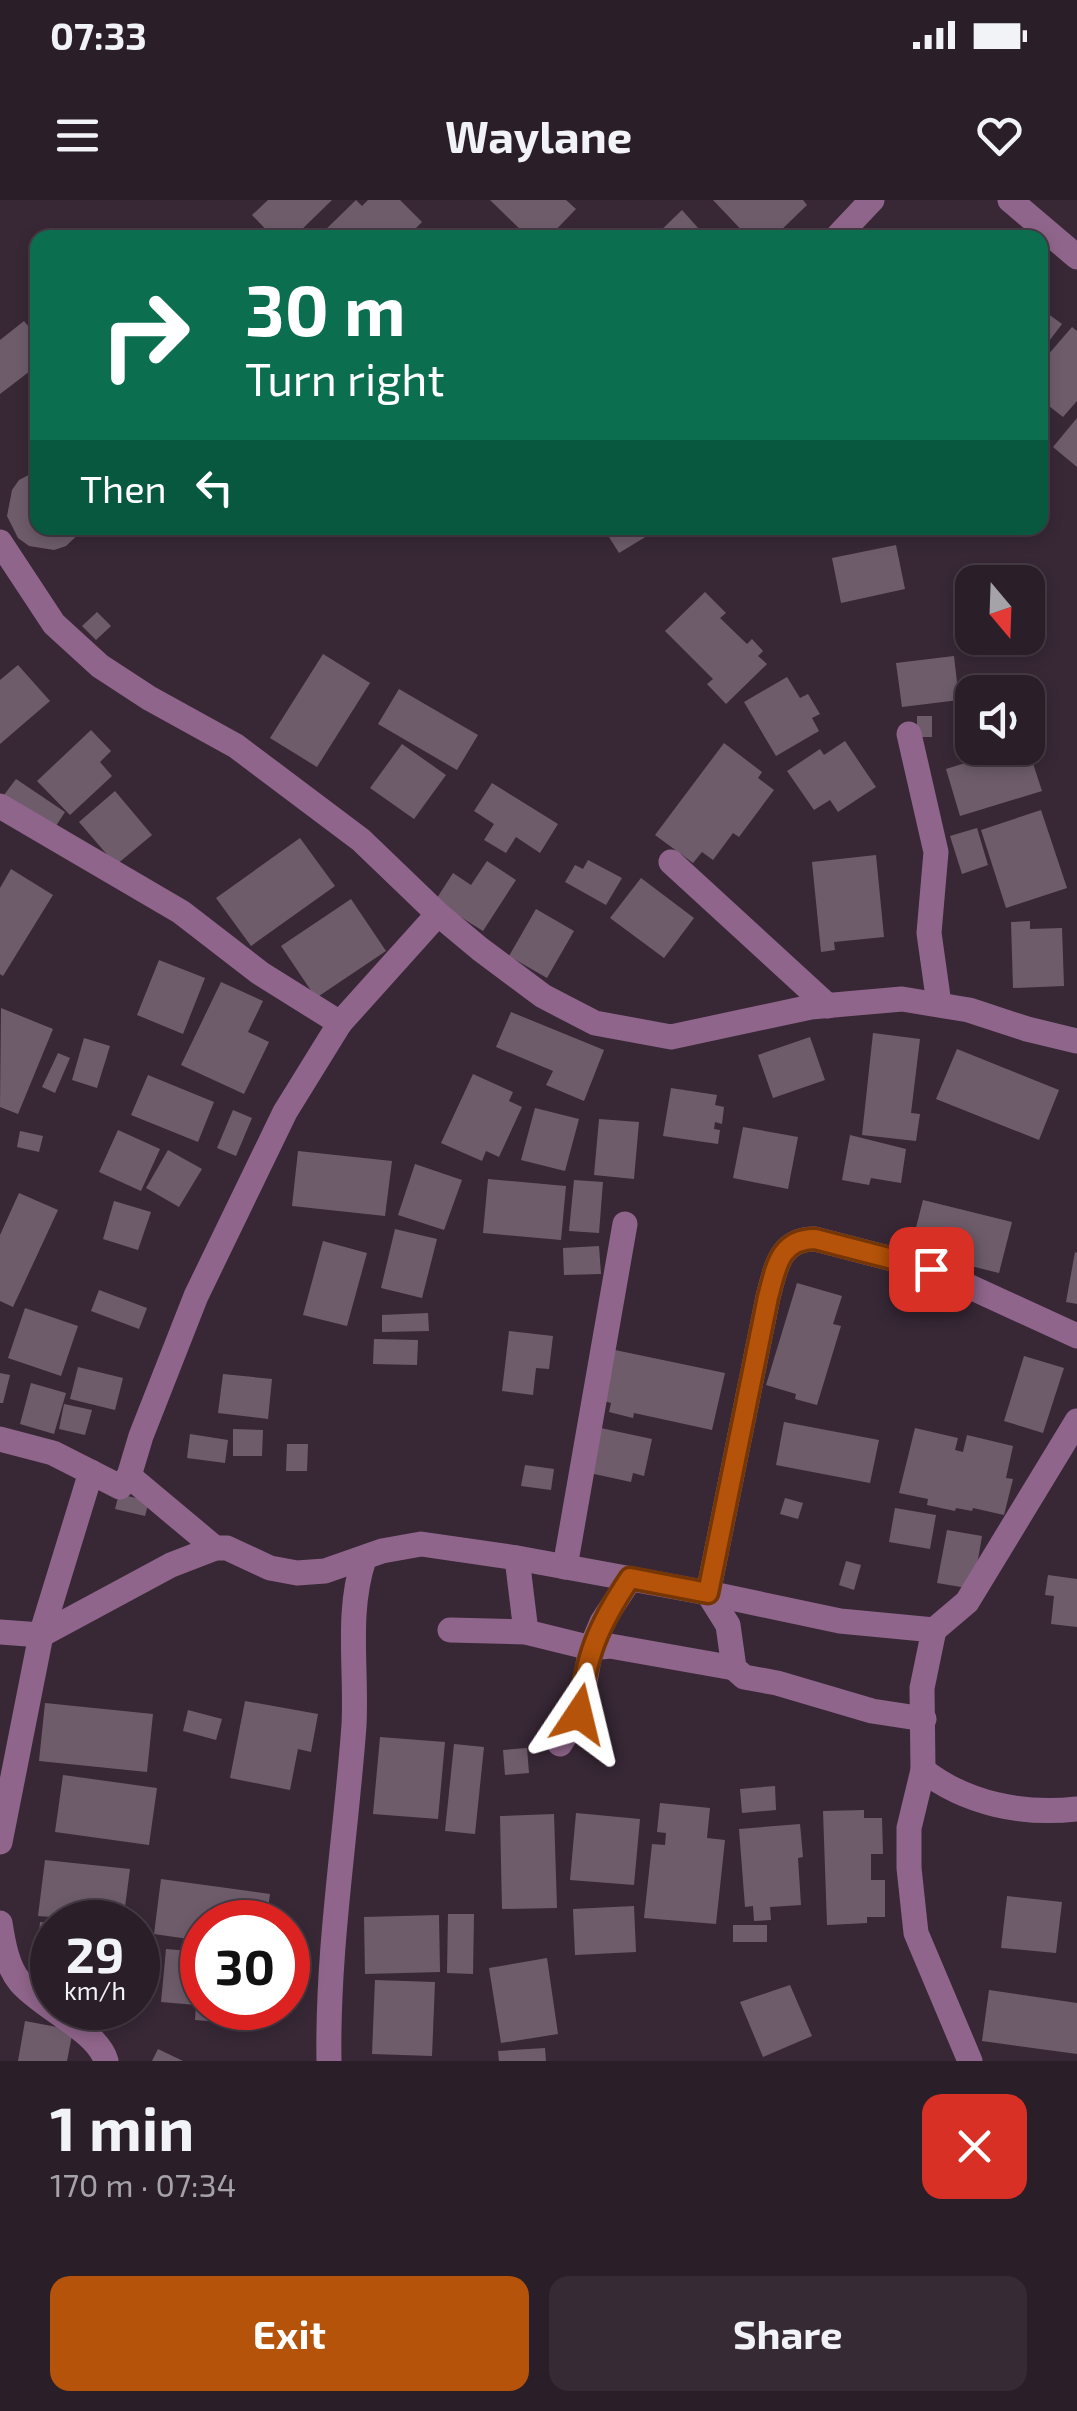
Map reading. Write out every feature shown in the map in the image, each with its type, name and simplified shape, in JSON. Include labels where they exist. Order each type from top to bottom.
[{"type":"street","points":[[844,230],[872,200]]},
{"type":"street","points":[[1010,200],[1045,230]]},
{"type":"street","points":[[1048,232],[1077,257]]},
{"type":"street","points":[[0,542],[54,624],[100,666],[236,746],[360,840],[438,914],[544,996],[595,1023],[670,1036],[828,1006],[902,999],[939,1004],[1077,1040]]},
{"type":"street","points":[[908,734],[936,852],[929,933],[939,1004]]},
{"type":"street","points":[[0,806],[181,912],[260,973],[340,1022]]},
{"type":"street","points":[[671,862],[828,1006]]},
{"type":"street","points":[[0,1439],[53,1453],[120,1487],[129,1476],[140,1436],[196,1296],[258,1162],[340,1022],[438,914]]},
{"type":"street","points":[[565,1567],[625,1224]]},
{"type":"street","points":[[734,1668],[728,1626],[708,1593],[768,1297],[779,1257],[788,1246],[815,1239],[931,1269],[1077,1336]]},
{"type":"street","points":[[970,2061],[916,1934],[908,1828],[923,1770],[922,1688],[934,1630],[966,1602],[1077,1421]]},
{"type":"street","points":[[0,1842],[41,1635],[91,1472]]},
{"type":"street","points":[[129,1476],[214,1548]]},
{"type":"street","points":[[0,1632],[41,1635],[171,1565],[214,1548],[227,1548],[270,1568],[297,1573],[326,1571],[382,1551],[421,1544],[630,1578],[840,1621],[934,1630]]},
{"type":"street","points":[[330,2061],[328,1990],[354,1721],[353,1591],[364,1558]]},
{"type":"street","points":[[517,1558],[526,1632]]},
{"type":"street","points":[[560,1744],[579,1714],[591,1648],[602,1622],[630,1578]]},
{"type":"street","points":[[450,1630],[526,1632],[591,1648],[610,1646],[734,1668],[744,1677],[872,1711],[924,1719]]},
{"type":"street","points":[[923,1770],[955,1792],[982,1802],[1015,1808],[1077,1810]]},
{"type":"street","points":[[0,1923],[18,1980],[45,2006],[101,2046],[106,2061]]},
{"type":"building","points":[[268,200],[332,200],[301,230],[266,230],[252,215]]},
{"type":"building","points":[[356,200],[362,206],[368,200],[400,200],[422,222],[414,230],[325,230]]},
{"type":"building","points":[[490,200],[566,200],[576,209],[556,230],[521,230]]},
{"type":"building","points":[[713,200],[803,200],[807,205],[781,230],[741,230]]},
{"type":"building","points":[[682,210],[700,230],[661,230]]},
{"type":"building","points":[[1048,314],[1062,324],[1048,342]]},
{"type":"building","points":[[24,321],[30,328],[30,371],[0,394],[0,340]]},
{"type":"building","points":[[1072,327],[1077,331],[1077,401],[1063,417],[1048,405],[1048,355]]},
{"type":"building","points":[[1077,418],[1077,467],[1053,447]]},
{"type":"building","points":[[30,474],[30,535],[78,535],[66,546],[54,550],[29,546],[18,538],[7,516],[12,490]]},
{"type":"building","points":[[612,535],[647,536],[619,553],[609,537]]},
{"type":"building","points":[[896,545],[905,589],[841,603],[832,558]]},
{"type":"building","points":[[705,592],[726,613],[720,618],[747,644],[752,639],[763,651],[758,656],[767,664],[726,704],[707,684],[713,679],[665,631]]},
{"type":"building","points":[[97,612],[111,626],[96,640],[82,626]]},
{"type":"building","points":[[323,654],[370,683],[317,767],[270,738]]},
{"type":"building","points":[[954,656],[955,700],[902,707],[896,663]]},
{"type":"building","points":[[18,665],[50,701],[0,744],[0,680]]},
{"type":"building","points":[[787,677],[800,698],[808,694],[820,714],[812,718],[819,731],[776,756],[744,702]]},
{"type":"building","points":[[399,689],[478,735],[457,770],[378,724]]},
{"type":"building","points":[[917,716],[932,716],[932,737],[917,737]]},
{"type":"building","points":[[91,730],[111,751],[100,762],[112,776],[70,815],[37,781]]},
{"type":"building","points":[[845,741],[876,787],[838,812],[830,800],[814,810],[787,771],[820,749],[824,755]]},
{"type":"building","points":[[724,743],[762,772],[758,778],[774,790],[739,837],[733,833],[713,860],[702,852],[693,863],[655,835]]},
{"type":"building","points":[[402,744],[446,775],[414,819],[370,788]]},
{"type":"building","points":[[959,765],[1034,765],[1042,791],[960,816],[946,769]]},
{"type":"building","points":[[16,779],[65,812],[54,829],[4,795]]},
{"type":"building","points":[[492,783],[558,824],[540,853],[516,837],[506,853],[484,840],[494,824],[474,811]]},
{"type":"building","points":[[115,791],[152,835],[116,865],[79,822]]},
{"type":"building","points":[[1041,810],[1067,888],[1006,908],[981,830]]},
{"type":"building","points":[[977,828],[988,865],[962,874],[950,836]]},
{"type":"building","points":[[300,838],[335,886],[251,946],[216,898]]},
{"type":"building","points":[[876,855],[884,937],[834,942],[835,950],[821,952],[812,862]]},
{"type":"building","points":[[588,860],[622,878],[606,905],[565,882],[575,865],[583,869]]},
{"type":"building","points":[[487,861],[516,880],[483,931],[435,901],[453,873],[471,885]]},
{"type":"building","points":[[11,869],[53,895],[3,976],[0,888]]},
{"type":"building","points":[[641,878],[694,918],[664,958],[610,918]]},
{"type":"building","points":[[351,899],[386,951],[316,998],[281,946]]},
{"type":"building","points":[[536,909],[574,931],[547,978],[509,956]]},
{"type":"building","points":[[1030,921],[1030,929],[1062,928],[1064,986],[1013,988],[1011,922]]},
{"type":"building","points":[[159,960],[205,978],[183,1034],[137,1015]]},
{"type":"building","points":[[221,982],[263,1001],[248,1032],[269,1042],[244,1094],[181,1065]]},
{"type":"building","points":[[1,1008],[53,1029],[18,1114],[0,1107]]},
{"type":"building","points":[[511,1012],[604,1050],[584,1101],[546,1085],[553,1071],[496,1047]]},
{"type":"building","points":[[873,1033],[920,1039],[911,1113],[920,1114],[916,1141],[862,1135]]},
{"type":"building","points":[[810,1037],[825,1080],[773,1098],[758,1055]]},
{"type":"building","points":[[84,1038],[110,1046],[97,1088],[72,1080]]},
{"type":"building","points":[[957,1049],[1059,1090],[1039,1140],[936,1099]]},
{"type":"building","points":[[58,1053],[70,1058],[55,1093],[42,1087]]},
{"type":"building","points":[[473,1074],[513,1092],[509,1101],[522,1107],[499,1157],[486,1151],[482,1161],[441,1143]]},
{"type":"building","points":[[148,1075],[214,1102],[198,1142],[131,1115]]},
{"type":"building","points":[[671,1088],[717,1095],[715,1105],[724,1107],[722,1124],[715,1122],[714,1129],[720,1130],[718,1144],[663,1136]]},
{"type":"building","points":[[535,1108],[579,1119],[565,1171],[521,1160]]},
{"type":"building","points":[[233,1110],[252,1118],[236,1156],[217,1148]]},
{"type":"building","points":[[599,1119],[639,1122],[634,1179],[594,1175]]},
{"type":"building","points":[[743,1127],[798,1137],[788,1189],[733,1178]]},
{"type":"building","points":[[118,1130],[160,1149],[141,1191],[99,1172]]},
{"type":"building","points":[[20,1131],[43,1136],[39,1152],[17,1147]]},
{"type":"building","points":[[850,1135],[906,1149],[901,1183],[871,1178],[869,1185],[842,1180]]},
{"type":"building","points":[[168,1150],[202,1169],[179,1207],[146,1188]]},
{"type":"building","points":[[298,1151],[392,1161],[385,1216],[292,1206]]},
{"type":"building","points":[[415,1164],[462,1180],[444,1230],[398,1215]]},
{"type":"building","points":[[488,1179],[566,1186],[561,1240],[483,1233]]},
{"type":"building","points":[[574,1180],[603,1182],[599,1233],[569,1231]]},
{"type":"building","points":[[19,1193],[58,1210],[13,1307],[0,1301],[0,1235]]},
{"type":"building","points":[[923,1200],[1012,1222],[999,1273],[910,1251]]},
{"type":"building","points":[[114,1201],[151,1212],[138,1250],[103,1239]]},
{"type":"building","points":[[395,1229],[437,1239],[422,1298],[381,1288]]},
{"type":"building","points":[[323,1241],[367,1253],[347,1326],[303,1315]]},
{"type":"building","points":[[599,1246],[601,1274],[564,1275],[563,1248]]},
{"type":"building","points":[[1077,1253],[1077,1304],[1066,1302]]},
{"type":"building","points":[[797,1283],[842,1296],[833,1324],[841,1326],[817,1405],[766,1385]]},
{"type":"building","points":[[99,1290],[147,1308],[139,1329],[91,1311]]},
{"type":"building","points":[[25,1308],[78,1326],[61,1376],[8,1358]]},
{"type":"building","points":[[428,1313],[429,1331],[382,1332],[382,1315]]},
{"type":"building","points":[[509,1331],[553,1336],[549,1369],[536,1368],[533,1395],[502,1391]]},
{"type":"building","points":[[374,1339],[418,1340],[417,1365],[373,1364]]},
{"type":"building","points":[[615,1350],[725,1373],[712,1430],[634,1413],[633,1418],[609,1412],[611,1403],[604,1401]]},
{"type":"building","points":[[1024,1356],[1064,1368],[1043,1433],[1004,1421]]},
{"type":"building","points":[[78,1367],[123,1378],[115,1410],[70,1399]]},
{"type":"building","points":[[0,1373],[10,1375],[3,1403],[0,1403]]},
{"type":"building","points":[[223,1374],[272,1379],[268,1419],[218,1413]]},
{"type":"building","points":[[31,1383],[66,1393],[54,1434],[20,1424]]},
{"type":"building","points":[[64,1404],[92,1410],[85,1435],[59,1429]]},
{"type":"building","points":[[784,1422],[879,1440],[870,1483],[776,1465]]},
{"type":"building","points":[[596,1427],[652,1439],[644,1476],[633,1473],[631,1482],[585,1472]]},
{"type":"building","points":[[915,1428],[958,1438],[955,1450],[963,1452],[967,1435],[1013,1446],[1006,1478],[1013,1479],[1004,1515],[973,1508],[955,1511],[927,1505],[928,1499],[899,1493]]},
{"type":"building","points":[[233,1429],[263,1430],[262,1456],[233,1456]]},
{"type":"building","points":[[190,1434],[228,1440],[225,1463],[187,1458]]},
{"type":"building","points":[[287,1444],[308,1444],[307,1471],[286,1471]]},
{"type":"building","points":[[525,1465],[554,1469],[551,1490],[521,1486]]},
{"type":"building","points":[[119,1494],[149,1501],[145,1516],[115,1509]]},
{"type":"building","points":[[785,1498],[803,1503],[798,1519],[780,1514]]},
{"type":"building","points":[[895,1508],[936,1515],[930,1549],[889,1542]]},
{"type":"building","points":[[947,1530],[982,1536],[973,1589],[937,1583]]},
{"type":"building","points":[[846,1561],[861,1565],[854,1590],[839,1585]]},
{"type":"building","points":[[1048,1575],[1077,1579],[1077,1627],[1051,1624],[1054,1596],[1045,1595]]},
{"type":"building","points":[[245,1701],[318,1714],[311,1752],[298,1749],[290,1790],[230,1778]]},
{"type":"building","points":[[45,1703],[153,1714],[147,1772],[39,1761]]},
{"type":"building","points":[[188,1710],[222,1719],[216,1740],[183,1731]]},
{"type":"building","points":[[380,1737],[445,1742],[438,1819],[373,1814]]},
{"type":"building","points":[[454,1744],[484,1747],[475,1834],[445,1831]]},
{"type":"building","points":[[527,1748],[529,1773],[505,1775],[503,1750]]},
{"type":"building","points":[[63,1775],[157,1788],[149,1845],[55,1832]]},
{"type":"building","points":[[775,1786],[776,1810],[742,1813],[740,1789]]},
{"type":"building","points":[[660,1803],[710,1808],[707,1838],[725,1840],[716,1924],[644,1918],[652,1844],[665,1845],[666,1833],[657,1832]]},
{"type":"building","points":[[864,1810],[864,1818],[882,1818],[883,1854],[871,1854],[871,1880],[885,1880],[885,1917],[867,1917],[867,1923],[827,1925],[823,1811]]},
{"type":"building","points":[[576,1813],[640,1819],[634,1885],[570,1880]]},
{"type":"building","points":[[554,1814],[557,1908],[502,1909],[500,1816]]},
{"type":"building","points":[[800,1824],[801,1905],[770,1907],[771,1920],[754,1921],[753,1906],[745,1907],[739,1829]]},
{"type":"building","points":[[45,1860],[130,1869],[126,1900],[40,1900]]},
{"type":"building","points":[[161,1879],[270,1894],[269,1900],[180,1900],[180,1938],[160,1935]]},
{"type":"building","points":[[1007,1896],[1062,1902],[1056,1953],[1001,1948]]},
{"type":"building","points":[[634,1906],[636,1952],[575,1955],[573,1909]]},
{"type":"building","points":[[448,1914],[474,1914],[473,1974],[447,1973]]},
{"type":"building","points":[[439,1915],[440,1972],[365,1974],[364,1917]]},
{"type":"building","points":[[733,1925],[767,1925],[767,1942],[733,1942]]},
{"type":"building","points":[[166,1949],[180,1950],[180,2004],[161,2002]]},
{"type":"building","points":[[547,1958],[558,2034],[501,2043],[489,1968]]},
{"type":"building","points":[[375,1980],[435,1982],[432,2056],[372,2054]]},
{"type":"building","points":[[790,1985],[812,2036],[763,2057],[740,2002]]},
{"type":"building","points":[[989,1990],[1077,2003],[1077,2054],[982,2041]]},
{"type":"building","points":[[25,2021],[30,2022],[30,2030],[73,2030],[67,2061],[18,2061]]},
{"type":"building","points":[[545,2048],[546,2061],[499,2061],[498,2051]]},
{"type":"building","points":[[158,2049],[183,2061],[152,2061]]},
{"type":"route","points":[[579,1714],[591,1648],[602,1622],[630,1578],[708,1593],[779,1257],[788,1246],[815,1239],[931,1269]]}]
